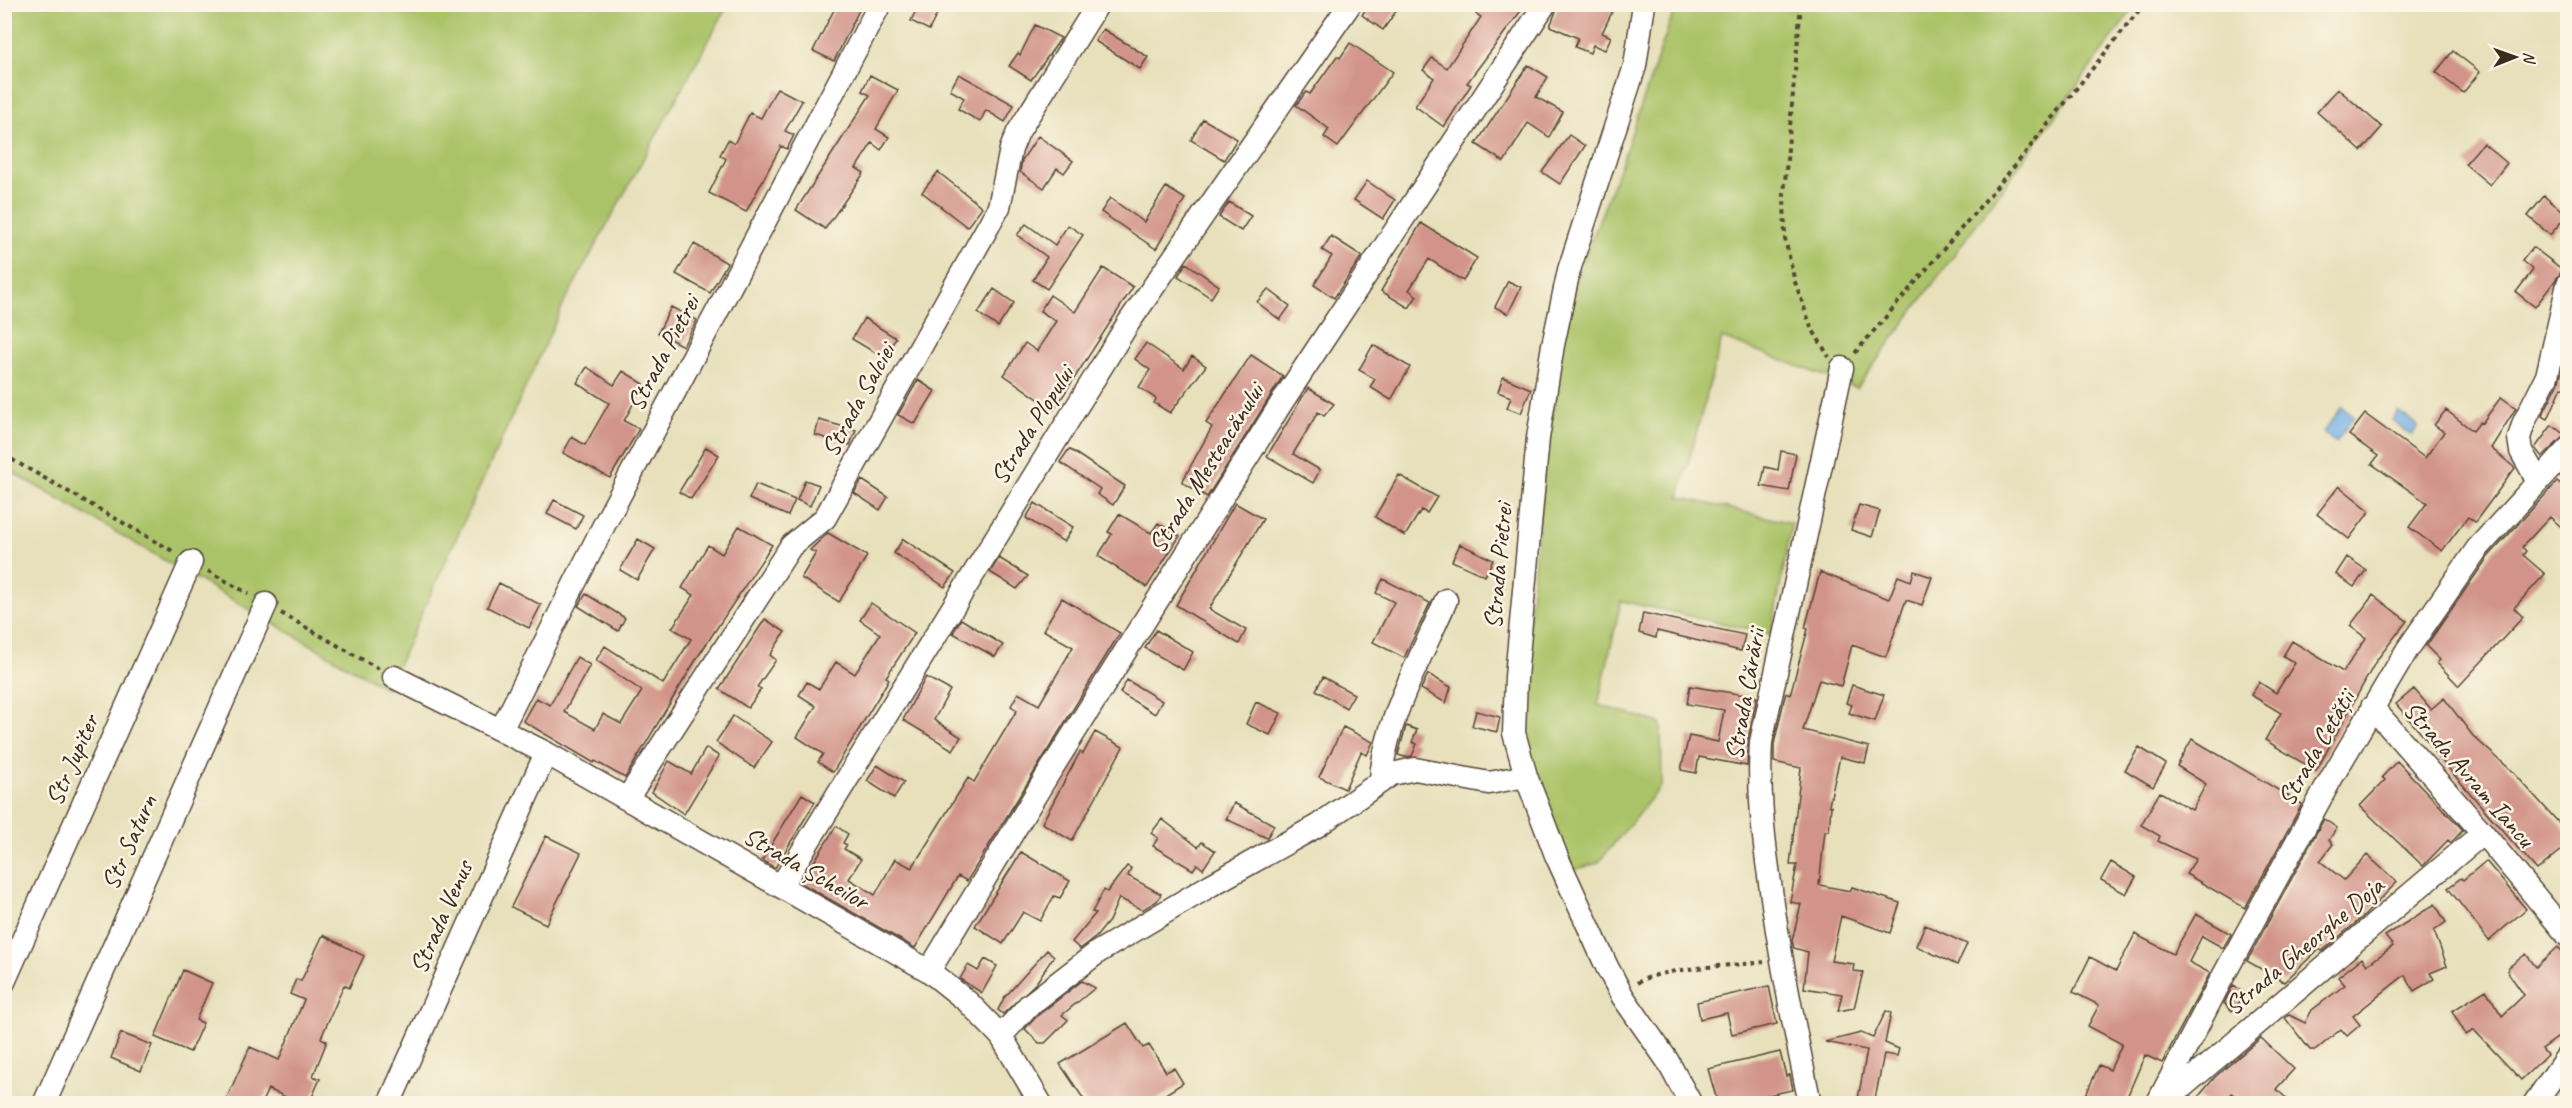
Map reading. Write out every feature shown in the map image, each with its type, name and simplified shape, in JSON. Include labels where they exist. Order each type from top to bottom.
[{"type":"street","name":"Strada Pietrei","points":[[501,730],[604,525],[880,4]]},
{"type":"street","name":"Strada Salciei","points":[[627,799],[791,546],[825,518],[999,207],[1011,149],[1027,114],[1098,4]]},
{"type":"street","name":"Strada Plopului","points":[[781,886],[1129,322],[1350,4]]},
{"type":"street","name":"Strada Mesteacănului","points":[[929,971],[1047,776],[1282,402],[1545,4]]},
{"type":"street","name":"Strada Pietrei","points":[[1644,4],[1635,66],[1569,270],[1538,438],[1514,713],[1517,748],[1526,776],[1592,937],[1623,997],[1667,1060],[1691,1104]]},
{"type":"street","points":[[2538,481],[2521,451],[2519,438],[2524,422],[2547,376],[2568,284]]},
{"type":"street","name":"Strada Cărării","points":[[1810,1104],[1780,961],[1760,811],[1761,742],[1842,369]]},
{"type":"street","name":"Strada Cetății","points":[[2157,1104],[2220,982],[2372,706],[2448,588],[2477,549],[2568,449]]},
{"type":"street","name":"Str Jupiter","points":[[4,982],[192,562]]},
{"type":"street","points":[[1381,780],[1382,755],[1390,729],[1446,600]]},
{"type":"street","name":"Str Saturn","points":[[44,1104],[266,604]]},
{"type":"street","name":"Strada Șcheilor","points":[[394,677],[546,753],[929,971],[968,1002],[1001,1036],[1041,1104]]},
{"type":"street","name":"Strada Avram Iancu","points":[[2372,706],[2483,833],[2568,936]]},
{"type":"street","name":"Strada Venus","points":[[389,1104],[546,753]]},
{"type":"street","points":[[1001,1036],[1028,1006],[1098,952],[1317,826],[1381,780],[1402,770],[1415,769],[1476,782],[1502,781],[1526,776]]},
{"type":"street","name":"Strada Gheorghe Doja","points":[[2162,1104],[2483,833]]},
{"type":"street","points":[[2534,1104],[2568,1055]]},
{"type":"path","points":[[1801,4],[1784,193],[1785,239],[1795,282],[1811,327],[1824,352],[1842,369],[2017,163],[2144,4]]},
{"type":"path","points":[[1623,997],[1645,978],[1662,973],[1780,961]]},
{"type":"green space","points":[[5,5],[728,5],[565,301],[387,689],[5,468]]},
{"type":"green space","points":[[1676,5],[2136,5],[1857,388],[1722,338],[1679,497],[1792,523],[1771,634],[1621,601],[1598,705],[1661,723],[1662,785],[1598,863],[1573,870],[1532,771],[1519,722],[1546,447],[1573,287],[1621,164]]},
{"type":"water","points":[[2342,407],[2354,417],[2336,442],[2323,432]]},
{"type":"water","points":[[2398,411],[2418,426],[2412,435],[2392,420]]},
{"type":"building","points":[[837,4],[862,4],[834,61],[813,51]]},
{"type":"building","points":[[919,4],[942,4],[929,30],[911,21]]},
{"type":"building","points":[[1369,4],[1401,4],[1383,30],[1362,15]]},
{"type":"building","points":[[1483,4],[1526,4],[1467,83],[1471,85],[1444,127],[1415,106],[1434,78],[1423,70],[1432,58],[1447,68],[1481,17],[1476,14]]},
{"type":"building","points":[[1559,4],[1616,4],[1602,33],[1611,37],[1605,50],[1593,45],[1590,53],[1575,47],[1578,38],[1550,26]]},
{"type":"building","points":[[1035,25],[1061,38],[1031,80],[1009,66],[1018,53],[1020,55]]},
{"type":"building","points":[[1103,29],[1148,57],[1140,69],[1095,41]]},
{"type":"building","points":[[1350,43],[1393,72],[1338,147],[1324,137],[1329,129],[1296,105],[1306,92],[1310,94],[1337,56],[1340,58]]},
{"type":"building","points":[[2453,51],[2480,72],[2463,93],[2436,72]]},
{"type":"building","points":[[1528,65],[1548,77],[1536,97],[1563,112],[1549,137],[1528,123],[1504,162],[1476,144]]},
{"type":"building","points":[[959,74],[1014,105],[1005,122],[986,110],[980,122],[958,109],[964,98],[950,90]]},
{"type":"building","points":[[870,75],[898,90],[876,129],[889,137],[881,150],[872,143],[856,168],[864,173],[825,229],[796,210],[870,95],[862,91]]},
{"type":"building","points":[[777,88],[802,101],[785,131],[794,135],[787,149],[781,146],[746,212],[709,193],[726,159],[720,155],[728,140],[734,144],[750,113],[761,118]]},
{"type":"building","points":[[2338,89],[2382,127],[2361,151],[2317,112]]},
{"type":"building","points":[[1203,119],[1237,139],[1224,160],[1191,140]]},
{"type":"building","points":[[1569,135],[1585,146],[1560,184],[1542,172]]},
{"type":"building","points":[[1038,136],[1073,161],[1064,173],[1057,168],[1044,188],[1020,172],[1022,160]]},
{"type":"building","points":[[2483,143],[2507,163],[2490,185],[2465,164]]},
{"type":"building","points":[[938,172],[982,207],[967,227],[922,192]]},
{"type":"building","points":[[1367,181],[1395,200],[1383,219],[1354,200]]},
{"type":"building","points":[[1166,187],[1185,199],[1156,249],[1101,212],[1110,198],[1144,222]]},
{"type":"building","points":[[2544,196],[2567,215],[2550,235],[2528,216]]},
{"type":"building","points":[[1229,202],[1251,216],[1241,231],[1219,217]]},
{"type":"building","points":[[1421,223],[1477,258],[1463,281],[1429,259],[1409,290],[1417,296],[1409,308],[1381,291]]},
{"type":"building","points":[[1026,224],[1055,245],[1068,225],[1083,235],[1047,289],[1033,280],[1047,257],[1017,235]]},
{"type":"building","points":[[1331,236],[1362,256],[1334,298],[1314,285],[1332,256],[1322,250]]},
{"type":"building","points":[[694,244],[727,263],[710,293],[676,274]]},
{"type":"building","points":[[2533,247],[2563,270],[2535,307],[2516,292],[2533,270],[2522,261]]},
{"type":"building","points":[[1186,263],[1219,286],[1211,298],[1178,276]]},
{"type":"building","points":[[1103,268],[1133,287],[1054,410],[1004,375],[1025,343],[1037,351],[1056,321],[1040,311],[1050,295],[1075,312]]},
{"type":"building","points":[[1508,281],[1521,287],[1508,314],[1495,307]]},
{"type":"building","points":[[994,289],[1014,303],[998,327],[978,313]]},
{"type":"building","points":[[1268,289],[1290,306],[1280,320],[1257,302]]},
{"type":"building","points":[[671,307],[697,320],[683,346],[658,333]]},
{"type":"building","points":[[864,318],[896,338],[884,358],[852,339]]},
{"type":"building","points":[[1146,343],[1184,369],[1192,356],[1206,366],[1170,413],[1154,403],[1156,399],[1139,387],[1150,370],[1135,359]]},
{"type":"building","points":[[1373,345],[1410,367],[1391,400],[1370,387],[1375,379],[1359,370]]},
{"type":"building","points":[[2568,347],[2568,391],[2562,387],[2548,419],[2542,416],[2559,382]]},
{"type":"building","points":[[1251,355],[1283,376],[1207,497],[1182,482],[1212,427],[1206,423]]},
{"type":"building","points":[[587,367],[614,385],[623,371],[644,384],[624,421],[639,429],[610,478],[563,453],[572,437],[585,445],[609,403],[577,383]]},
{"type":"building","points":[[1503,377],[1531,389],[1521,413],[1507,408],[1511,397],[1498,392]]},
{"type":"building","points":[[918,380],[935,391],[915,424],[898,415]]},
{"type":"building","points":[[1308,388],[1334,404],[1324,416],[1318,412],[1293,454],[1320,470],[1313,483],[1267,456]]},
{"type":"building","points":[[2501,397],[2516,408],[2491,448],[2515,468],[2475,522],[2468,517],[2442,551],[2409,527],[2427,503],[2372,464],[2378,456],[2349,435],[2365,414],[2425,458],[2444,432],[2434,425],[2446,410],[2473,431],[2480,422],[2482,423]]},
{"type":"building","points":[[819,420],[856,430],[850,445],[815,435]]},
{"type":"building","points":[[2552,425],[2565,435],[2542,457],[2535,448]]},
{"type":"building","points":[[706,447],[719,455],[691,499],[679,492]]},
{"type":"building","points":[[1069,449],[1125,486],[1113,505],[1097,494],[1100,489],[1060,462]]},
{"type":"building","points":[[1781,451],[1796,454],[1789,491],[1761,486],[1765,467],[1778,470]]},
{"type":"building","points":[[1399,475],[1437,497],[1427,513],[1421,510],[1405,536],[1375,517]]},
{"type":"building","points":[[805,480],[819,485],[810,506],[797,500]]},
{"type":"building","points":[[862,480],[888,497],[880,510],[854,493]]},
{"type":"building","points":[[2557,482],[2568,491],[2568,533],[2550,517],[2522,547],[2526,551],[2523,555],[2545,574],[2514,608],[2523,617],[2459,686],[2437,663],[2440,660],[2426,646],[2488,557]]},
{"type":"building","points":[[756,484],[795,500],[788,516],[749,499]]},
{"type":"building","points":[[2339,486],[2370,511],[2349,539],[2317,514]]},
{"type":"building","points":[[554,500],[583,515],[576,529],[547,514]]},
{"type":"building","points":[[1035,503],[1073,527],[1064,542],[1026,518]]},
{"type":"building","points":[[1235,503],[1263,519],[1209,609],[1246,630],[1239,644],[1176,605]]},
{"type":"building","points":[[1859,505],[1880,511],[1872,537],[1851,530]]},
{"type":"building","points":[[1119,514],[1151,533],[1158,523],[1180,536],[1147,587],[1098,556],[1112,534],[1108,532]]},
{"type":"building","points":[[739,526],[772,545],[697,658],[625,778],[595,761],[594,763],[523,721],[536,698],[550,705],[577,657],[590,665],[564,712],[595,729],[603,714],[621,724],[642,691],[596,660],[605,646],[663,684],[691,639],[672,628],[694,595],[682,588],[708,545],[722,554]]},
{"type":"building","points":[[828,533],[867,556],[839,602],[801,578],[816,553],[810,550]]},
{"type":"building","points":[[638,539],[655,549],[637,580],[620,570]]},
{"type":"building","points":[[903,539],[955,573],[945,587],[894,553]]},
{"type":"building","points":[[1460,544],[1493,560],[1485,576],[1452,561]]},
{"type":"building","points":[[2347,557],[2366,570],[2354,587],[2336,574]]},
{"type":"building","points":[[999,558],[1028,576],[1017,589],[990,572]]},
{"type":"building","points":[[1914,571],[1932,577],[1922,605],[1906,600],[1886,657],[1852,645],[1841,686],[1819,680],[1803,730],[1869,747],[1865,763],[1840,757],[1829,805],[1831,806],[1829,831],[1825,831],[1819,885],[1850,891],[1852,887],[1900,903],[1890,933],[1841,916],[1831,961],[1854,964],[1853,971],[1863,972],[1854,1008],[1838,1011],[1842,994],[1804,988],[1808,952],[1794,948],[1792,941],[1801,904],[1790,902],[1797,865],[1790,865],[1801,768],[1774,762],[1774,744],[1785,696],[1786,693],[1790,695],[1808,629],[1805,628],[1820,572],[1889,599],[1898,576],[1911,581]]},
{"type":"building","points":[[1383,579],[1430,603],[1404,658],[1373,642],[1394,602],[1376,593]]},
{"type":"building","points":[[499,583],[541,605],[529,628],[487,607]]},
{"type":"building","points":[[586,594],[625,618],[618,631],[578,606]]},
{"type":"building","points":[[2373,595],[2407,621],[2376,661],[2316,771],[2265,740],[2281,713],[2251,695],[2259,682],[2276,693],[2295,663],[2283,656],[2292,641],[2343,672],[2366,638],[2350,626]]},
{"type":"building","points":[[1062,598],[1120,633],[967,881],[958,876],[915,948],[801,883],[836,826],[848,834],[843,843],[847,845],[844,849],[861,859],[849,879],[875,895],[895,859],[912,868],[968,778],[974,782],[1017,710],[1011,706],[1018,693],[1039,705],[1073,647],[1043,630]]},
{"type":"building","points":[[871,603],[915,633],[886,677],[889,679],[833,772],[818,762],[823,754],[797,737],[816,706],[799,695],[807,682],[819,689],[836,662],[855,674],[880,634],[860,620]]},
{"type":"building","points":[[1643,613],[1745,635],[1741,651],[1657,631],[1656,638],[1639,633]]},
{"type":"building","points":[[765,619],[785,632],[770,655],[776,660],[757,687],[761,689],[748,708],[719,689]]},
{"type":"building","points":[[961,619],[1003,645],[995,657],[953,633]]},
{"type":"building","points":[[1156,630],[1193,652],[1183,670],[1145,648]]},
{"type":"building","points":[[1428,674],[1451,687],[1446,703],[1421,689]]},
{"type":"building","points":[[926,677],[950,690],[934,720],[961,737],[953,750],[903,720]]},
{"type":"building","points":[[1323,677],[1354,694],[1346,708],[1316,690]]},
{"type":"building","points":[[1127,680],[1162,701],[1155,714],[1120,693]]},
{"type":"building","points":[[1852,685],[1884,695],[1875,721],[1849,713],[1852,705],[1846,703]]},
{"type":"building","points":[[1690,686],[1757,697],[1748,739],[1747,766],[1699,757],[1696,773],[1681,770],[1689,736],[1718,742],[1724,710],[1687,704]]},
{"type":"building","points":[[2414,689],[2431,709],[2444,698],[2473,736],[2514,773],[2568,833],[2568,845],[2537,870],[2429,746],[2431,745],[2396,704]]},
{"type":"building","points":[[1256,702],[1281,713],[1270,735],[1246,724]]},
{"type":"building","points":[[1476,711],[1500,717],[1497,732],[1472,726]]},
{"type":"building","points":[[733,716],[772,742],[754,768],[716,742]]},
{"type":"building","points":[[1406,726],[1417,730],[1412,742],[1417,744],[1412,756],[1405,757],[1398,755]]},
{"type":"building","points":[[1343,727],[1373,742],[1367,755],[1361,752],[1345,789],[1319,777]]},
{"type":"building","points":[[1095,732],[1123,747],[1072,841],[1042,823],[1080,752],[1083,754]]},
{"type":"building","points":[[2192,739],[2302,804],[2245,908],[2186,874],[2196,859],[2158,841],[2160,836],[2141,825],[2160,792],[2192,810],[2206,784],[2177,766]]},
{"type":"building","points":[[2139,747],[2166,764],[2153,787],[2125,770]]},
{"type":"building","points":[[706,748],[719,756],[684,814],[652,792],[669,761],[691,774]]},
{"type":"building","points":[[2397,761],[2463,830],[2451,843],[2448,840],[2423,866],[2360,806],[2385,780],[2382,777]]},
{"type":"building","points":[[877,765],[904,782],[894,798],[867,781]]},
{"type":"building","points":[[802,794],[815,802],[775,868],[762,860]]},
{"type":"building","points":[[1234,803],[1274,825],[1267,838],[1226,819]]},
{"type":"building","points":[[1162,819],[1198,847],[1202,842],[1215,851],[1203,869],[1197,864],[1193,870],[1153,846],[1158,838],[1151,833]]},
{"type":"building","points":[[2324,819],[2337,828],[2329,840],[2333,844],[2320,861],[2344,880],[2367,855],[2397,882],[2365,915],[2322,951],[2319,949],[2284,982],[2247,961]]},
{"type":"building","points":[[546,836],[581,853],[546,924],[511,907]]},
{"type":"building","points":[[1021,852],[1070,881],[1060,898],[1054,896],[1040,921],[1023,912],[1003,944],[975,926]]},
{"type":"building","points":[[2486,861],[2526,909],[2489,941],[2448,888],[2461,878],[2463,880]]},
{"type":"building","points":[[2111,862],[2136,877],[2126,894],[2101,880]]},
{"type":"building","points":[[1127,866],[1131,868],[1128,876],[1161,894],[1157,901],[1142,910],[1119,898],[1109,921],[1096,937],[1080,949],[1072,942],[1096,913],[1092,912],[1104,890],[1107,892]]},
{"type":"building","points":[[2435,904],[2446,922],[2434,931],[2447,966],[2430,973],[2434,979],[2414,991],[2405,975],[2353,1016],[2360,1025],[2347,1036],[2341,1029],[2316,1050],[2310,1050],[2285,1018],[2289,1015],[2305,1023],[2312,1010],[2345,985],[2338,977],[2362,958],[2367,965],[2393,946],[2385,936]]},
{"type":"building","points":[[2196,914],[2231,934],[2223,948],[2202,936],[2189,962],[2210,973],[2162,1063],[2145,1055],[2124,1104],[2082,1104],[2099,1065],[2110,1070],[2122,1044],[2088,1026],[2099,1005],[2073,992],[2090,957],[2116,971],[2135,934],[2173,954]]},
{"type":"building","points":[[1925,925],[1967,944],[1957,965],[1916,946]]},
{"type":"building","points":[[323,935],[364,956],[349,988],[344,985],[321,1038],[327,1041],[313,1076],[320,1079],[309,1104],[301,1104],[268,1089],[261,1104],[224,1104],[250,1047],[279,1060],[304,1000],[290,994],[296,979],[301,981]]},
{"type":"building","points":[[2558,947],[2568,957],[2568,1030],[2542,1049],[2547,1055],[2521,1080],[2474,1030],[2466,1035],[2452,1011],[2486,990],[2502,1016],[2524,995],[2507,971],[2509,967],[2526,954],[2536,967]]},
{"type":"building","points":[[1047,950],[1054,956],[1036,983],[1003,1014],[998,1010],[1004,998]]},
{"type":"building","points":[[985,959],[997,966],[982,993],[960,979],[968,965],[978,971]]},
{"type":"building","points":[[183,970],[212,983],[196,1020],[203,1023],[190,1052],[155,1037]]},
{"type":"building","points":[[1082,981],[1095,988],[1062,1015],[1068,1020],[1045,1043],[1039,1043],[1025,1029],[1037,1016]]},
{"type":"building","points":[[1769,986],[1777,1024],[1732,1034],[1727,1013],[1700,1019],[1697,1002]]},
{"type":"building","points":[[2233,986],[2247,993],[2232,1011],[2224,1003]]},
{"type":"building","points":[[1886,1011],[1891,1013],[1885,1043],[1899,1049],[1897,1056],[1884,1054],[1874,1104],[1857,1104],[1867,1050],[1825,1042],[1861,1033],[1873,1038]]},
{"type":"building","points":[[1127,1023],[1143,1048],[1149,1045],[1166,1072],[1174,1068],[1183,1083],[1150,1104],[1087,1104],[1060,1064]]},
{"type":"building","points":[[121,1033],[152,1045],[141,1071],[111,1058]]},
{"type":"building","points":[[2261,1038],[2294,1069],[2276,1089],[2293,1104],[2244,1104],[2232,1093],[2223,1104],[2208,1104],[2199,1096],[2215,1077]]},
{"type":"building","points":[[1780,1052],[1786,1076],[1790,1075],[1793,1090],[1747,1099],[1749,1104],[1718,1104],[1708,1069]]}]
